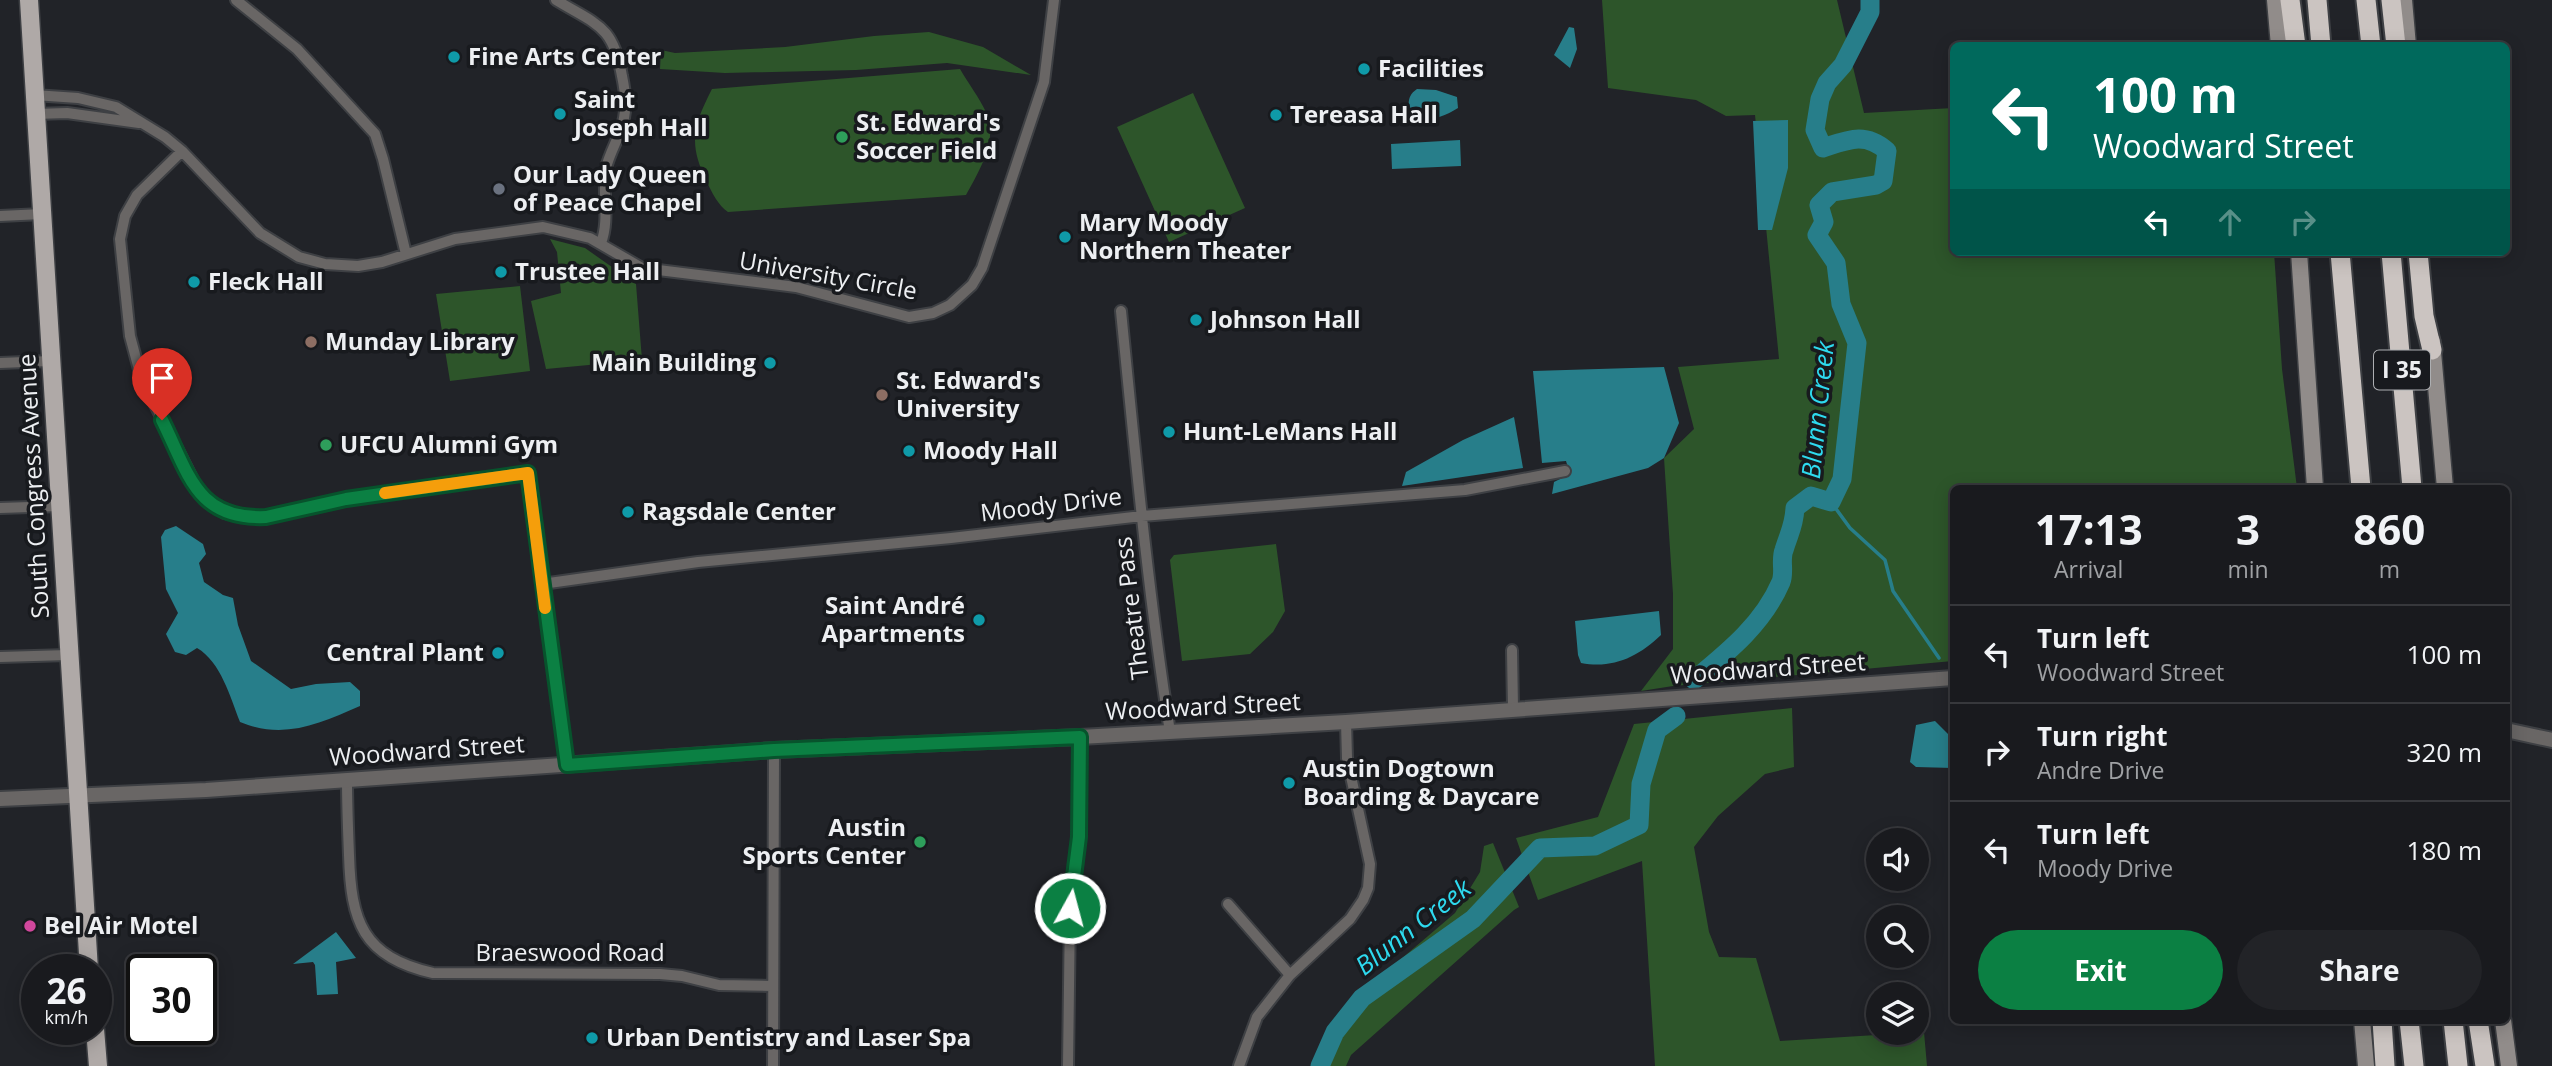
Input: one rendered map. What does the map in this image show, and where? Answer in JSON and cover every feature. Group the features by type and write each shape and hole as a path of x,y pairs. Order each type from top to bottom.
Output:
{"highway":[{"path":"2291,0 2296,42"},
{"path":"2317,0 2322,42"},
{"path":"2367,0 2371,42"},
{"path":"2396,4 2396,42"},
{"name":"I 35","path":"2339,256 2361,485"},
{"name":"I 35","path":"2391,256 2412,485"},
{"path":"2418,256 2424,316 2432,350"},
{"path":"2382,1024 2385,1066"},
{"path":"2409,1024 2414,1066"},
{"path":"2453,1024 2458,1066"},
{"path":"2479,1024 2484,1066"}],"main road":[{"name":"South Congress Avenue","path":"29,0 88,954"},
{"path":"2275,0 2278,42"},
{"path":"2396,4 2407,42"},
{"path":"2299,256 2315,485"},
{"path":"2427,256 2432,350 2445,485"},
{"path":"2362,1024 2366,1066"},
{"path":"2504,1024 2509,1066"},
{"path":"96,1045 98,1066"}],"street":[{"path":"236,0 297,49 375,134 406,254"},
{"path":"556,0 600,27 610,36 618,51 626,99 624,120 606,169 605,232 601,243"},
{"name":"University Circle","path":"34,95 116,107 181,151 260,233 299,257 325,264 358,266 382,262 455,239 543,227 570,232 601,243 623,259 642,268 796,287 909,317 933,313 950,305 972,285 982,268 1044,82 1054,0"},
{"name":"University Circle","path":"35,114 67,113 142,123"},
{"path":"181,151 136,195 125,216 120,239 130,336 141,377 195,484 209,503 226,513 248,518 266,517 346,499 528,473 567,765"},
{"path":"0,216 42,214"},
{"name":"Theatre Pass","path":"1121,311 1155,637 1170,732"},
{"path":"0,363 50,361"},
{"name":"Moody Drive","path":"542,584 698,562 951,538 1142,516 1465,490 1565,471"},
{"path":"0,508 60,506"},
{"path":"1512,650 1513,708"},
{"path":"0,657 68,655"},
{"name":"Woodward Street","path":"0,799 206,790 774,750 1346,722 1950,678"},
{"path":"1239,1066 1257,1017 1290,975 1350,919 1368,888 1370,864 1348,758 1346,722"},
{"path":"2510,731 2552,740"},
{"path":"1068,1066 1070,908 1079,837 1080,737"},
{"path":"773,1066 774,750"},
{"name":"Braeswood Road","path":"347,779 353,907 374,945 408,968 433,973 682,975 719,985 772,986"},
{"path":"1228,904 1290,975"}],"green space":[{"path":"1602,0 1837,0 1864,113 1950,108 1950,256 2274,256 2282,369 2297,485 1950,485 1950,661 1641,691 1673,649 1673,594 1664,458 1694,429 1678,367 1779,359 1755,115 1726,116 1696,100 1608,88"},
{"path":"929,32 983,47 1031,75 947,63 856,70 725,73 660,69 661,50 675,53 785,47"},
{"name":"St. Edward's Soccer Field","path":"960,69 986,112 990,133 986,155 966,195 728,212 721,206 701,169 695,135 712,89"},
{"path":"1193,93 1245,208 1169,242 1117,127"},
{"path":"550,239 585,248 636,284 642,360 546,369 531,301 561,293 557,252"},
{"path":"520,286 530,371 450,381 436,294"},
{"path":"1276,544 1285,611 1273,632 1250,654 1182,661 1170,560 1174,555"},
{"path":"1792,708 1794,767 1765,774 1718,816 1694,847 1709,932 1719,957 1756,958 1780,1041 1866,1036 1866,1045 1925,1045 1927,1066 1655,1066 1642,861 1538,900 1516,838 1598,817 1634,724"},
{"path":"1493,843 1519,907 1351,1055 1346,1066 1315,1066 1328,1038 1360,994 1455,913 1480,872 1484,846"}],"water":[{"path":"1569,27 1574,28 1577,49 1570,68 1554,55"},
{"path":"1417,89 1436,90 1457,97 1458,108 1435,118 1411,119 1409,99"},
{"path":"1788,120 1788,168 1772,230 1758,230 1753,121"},
{"path":"1460,140 1461,166 1392,169 1391,144"},
{"path":"1664,367 1679,423 1664,458 1648,468 1552,494 1554,482 1570,474 1566,461 1542,463 1533,371"},
{"path":"1514,417 1523,468 1402,486 1406,472 1463,440"},
{"path":"176,526 203,544 206,554 199,563 204,582 223,595 233,598 238,625 251,661 291,689 350,682 360,691 360,706 316,724 286,730 272,730 240,722 224,681 212,662 197,648 186,655 175,652 166,634 178,613 166,589 161,537 165,530"},
{"path":"1659,611 1661,635 1643,650 1614,663 1581,663 1575,621"},
{"path":"1935,721 1950,736 1950,768 1916,767 1910,762 1916,725"},
{"path":"336,932 356,958 336,962 338,994 317,995 313,962 293,964"}],"waterway":[{"name":"Blunn Creek","path":"1694,680 1744,636 1765,611 1781,582 1783,554 1795,508 1811,496 1831,502 1842,479 1857,343 1841,304 1836,263 1817,235 1824,222 1819,205 1832,192 1876,185 1883,181 1887,151 1863,139 1848,140 1823,148 1815,130 1820,99 1827,83 1843,65 1870,12 1870,0"},
{"path":"1831,502 1850,528 1885,560 1893,591 1939,658"},
{"name":"Blunn Creek","path":"1320,1066 1335,1032 1362,998 1473,919 1540,848 1595,846 1639,825 1641,784 1657,730 1676,716"}],"slow traffic":[{"path":"385,493 528,473 545,608"}],"place":[{"name":"Fine Arts Center","path":"454,57"},
{"name":"Facilities","path":"1364,69"},
{"name":"Saint Joseph Hall","path":"560,114"},
{"name":"Tereasa Hall","path":"1276,115"},
{"name":"St. Edward's Soccer Field","path":"842,137"},
{"name":"Our Lady Queen of Peace Chapel","path":"499,189"},
{"name":"Mary Moody Northern Theater","path":"1065,237"},
{"name":"Trustee Hall","path":"501,272"},
{"name":"Fleck Hall","path":"194,282"},
{"name":"Johnson Hall","path":"1196,320"},
{"name":"Munday Library","path":"311,342"},
{"name":"Main Building","path":"770,363"},
{"name":"St. Edward's University","path":"882,395"},
{"name":"Hunt-LeMans Hall","path":"1169,432"},
{"name":"UFCU Alumni Gym","path":"326,445"},
{"name":"Moody Hall","path":"909,451"},
{"name":"Ragsdale Center","path":"628,512"},
{"name":"Saint André Apartments","path":"979,620"},
{"name":"Central Plant","path":"498,653"},
{"name":"Austin Dogtown Boarding & Daycare","path":"1289,783"},
{"name":"Austin Sports Center","path":"920,842"},
{"name":"Bel Air Motel","path":"30,926"},
{"name":"Urban Dentistry and Laser Spa","path":"592,1038"}],"route":[{"path":"162,420 195,484 209,503 226,513 248,518 266,517 346,499 528,473 567,765 774,750 1080,737 1079,837 1070,908"}]}
